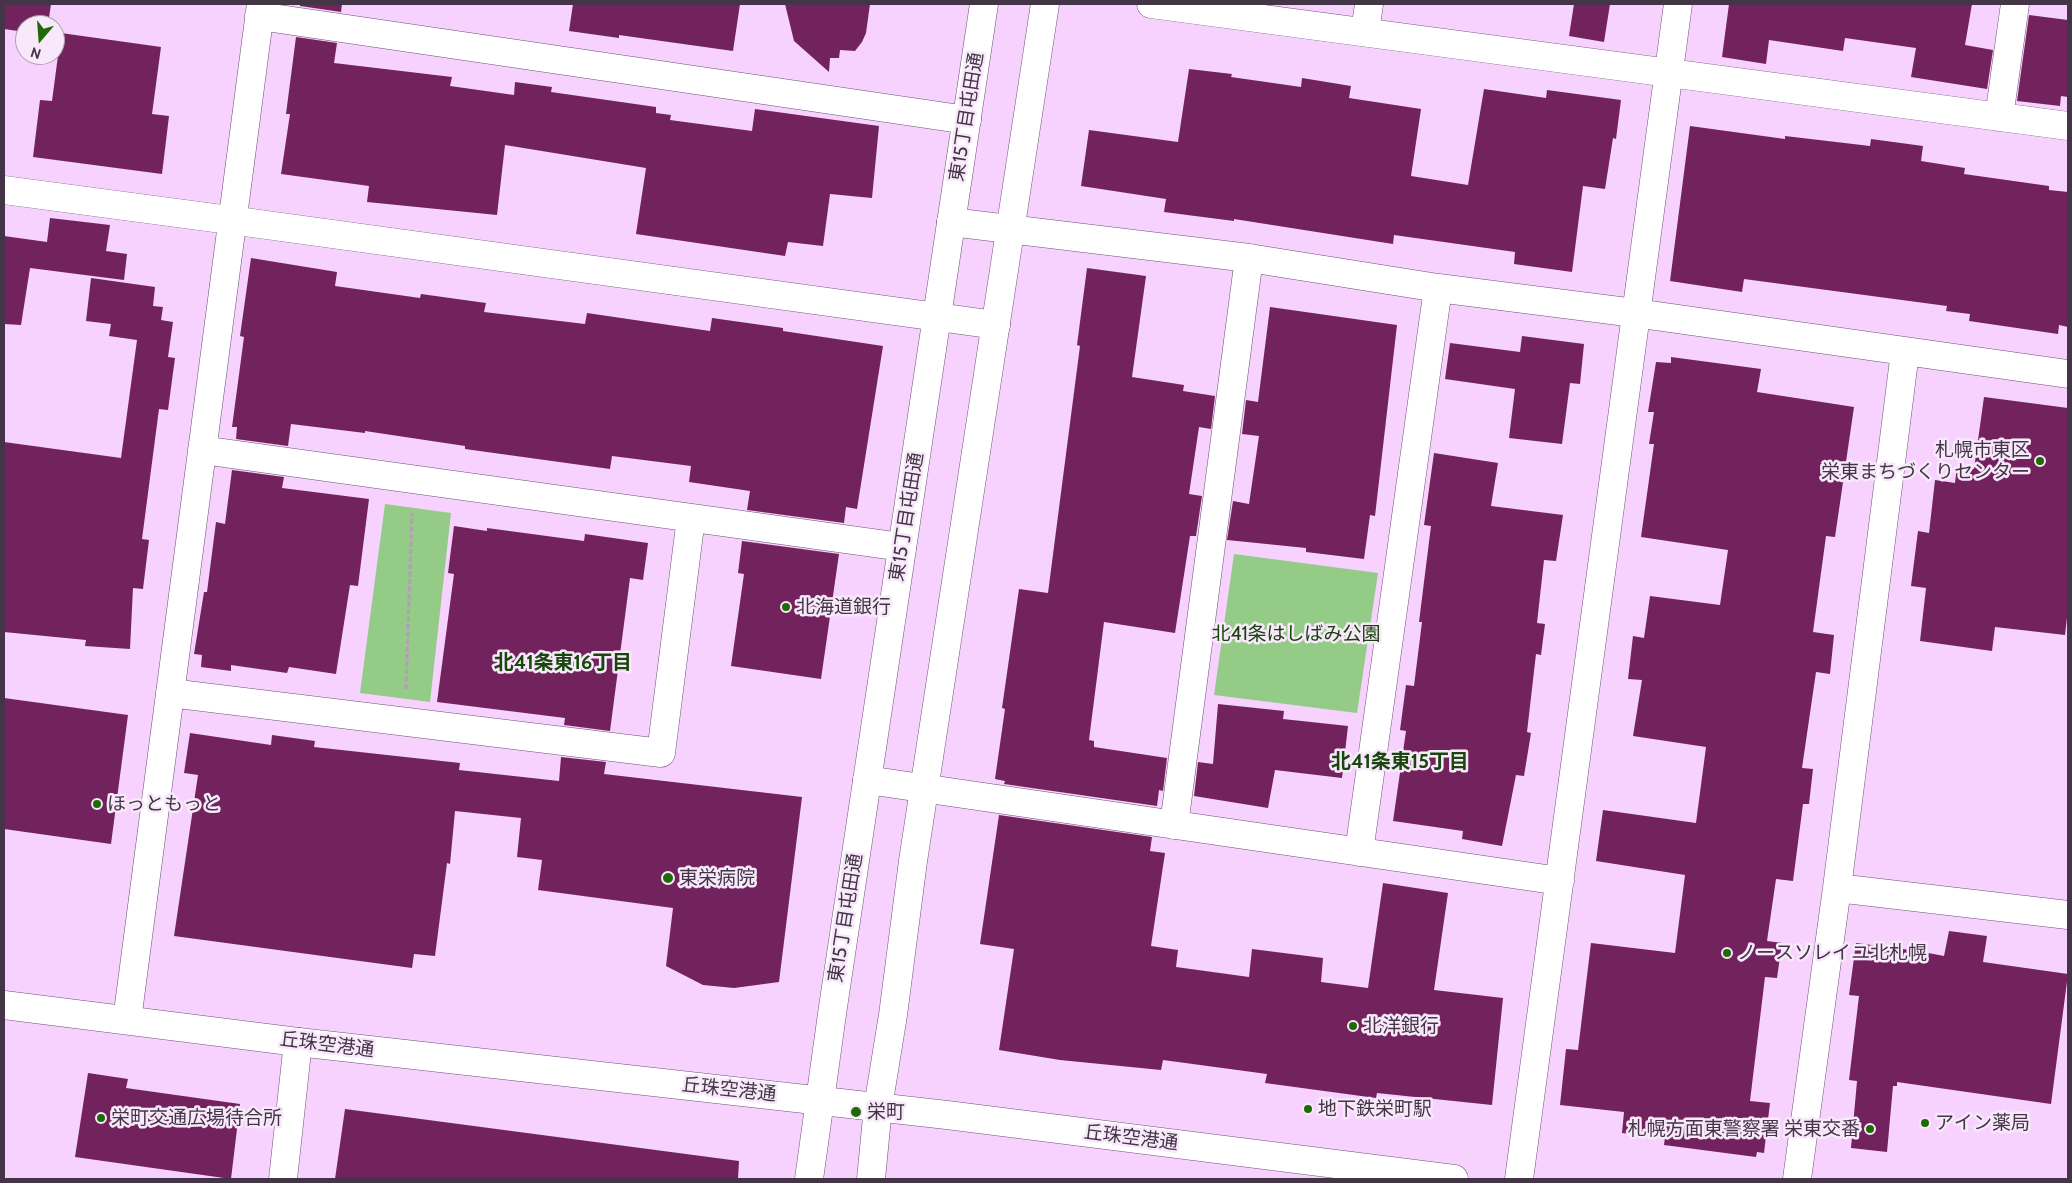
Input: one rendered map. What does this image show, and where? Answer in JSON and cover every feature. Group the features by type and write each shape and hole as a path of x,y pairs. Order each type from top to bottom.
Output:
{"street":[{"name":"東15丁目屯田通","path":"809,1179 832,1007 984,4"},
{"path":"872,1179 878,1107 893,1015 924,788 1045,4"},
{"path":"1151,4 2068,126"},
{"path":"1365,32 1369,4"},
{"path":"1519,1179 1678,4"},
{"path":"1999,117 2015,4"},
{"path":"127,1020 260,10 967,120"},
{"path":"4,190 996,325"},
{"path":"951,222 1248,258 1438,288 1635,313 2068,374"},
{"path":"1174,825 1248,258"},
{"path":"1359,852 1438,288"},
{"path":"1797,1179 1837,888 1905,352"},
{"path":"202,450 902,547"},
{"path":"170,693 661,753 691,518"},
{"path":"867,780 1560,881"},
{"path":"1837,888 2068,915"},
{"name":"丘珠空港通","path":"4,1006 298,1042 821,1100 1454,1179"},
{"path":"283,1179 298,1042"}],"path":[{"path":"406,690 412,511"}],"green space":[{"path":"385,504 451,513 430,702 360,693"},
{"name":"北41条はしばみ公園","path":"1234,554 1378,573 1357,713 1214,695"}],"building":[{"path":"4,4 51,4 49,15 15,15 15,31 4,29"},
{"path":"300,4 342,4 341,12 300,6"},
{"path":"573,4 740,4 733,51 619,35 619,38 569,31"},
{"path":"785,4 870,4 866,33 855,51 840,50 839,58 830,58 829,72 794,41"},
{"path":"1574,4 1610,4 1604,42 1569,36"},
{"path":"1729,4 1972,4 1965,45 1993,50 1987,89 1911,77 1916,48 1845,38 1843,51 1769,40 1766,64 1722,57"},
{"path":"2029,15 2068,20 2068,97 2061,96 2060,106 2017,101"},
{"path":"65,34 161,47 152,114 169,116 162,174 33,157 40,100 52,101 57,65 65,65"},
{"path":"296,37 337,43 334,63 452,77 450,86 514,95 515,82 552,87 551,92 656,107 656,113 671,115 670,120 752,131 755,109 879,126 872,198 830,194 823,246 788,242 785,256 636,234 646,168 505,145 497,215 367,202 369,186 281,174 290,114 286,114"},
{"path":"1189,69 1232,74 1231,77 1301,87 1302,78 1351,86 1349,98 1421,109 1411,176 1468,185 1484,89 1546,98 1547,90 1621,100 1616,139 1613,138 1605,189 1583,186 1572,272 1514,264 1515,252 1394,235 1393,244 1234,219 1234,221 1164,212 1166,199 1081,186 1089,130 1178,142"},
{"path":"1690,126 1785,139 1785,136 1870,146 1871,139 1923,146 1921,161 1965,168 1964,174 2049,186 2049,190 2068,192 2068,327 2059,325 2058,334 1969,321 1970,314 1946,311 1947,306 1744,279 1742,292 1670,281"},
{"path":"50,218 110,225 106,251 127,254 124,280 30,268 21,325 4,324 4,236 47,242"},
{"path":"251,258 337,272 335,286 420,298 421,294 486,303 484,312 585,324 587,313 710,331 712,318 783,328 783,331 883,346 857,509 846,507 844,523 747,510 750,491 689,482 691,466 612,456 610,469 465,449 465,446 365,431 365,433 291,424 288,446 236,439 237,427 232,427 244,337 240,336"},
{"path":"1087,268 1146,276 1132,377 1184,385 1183,391 1215,396 1211,429 1199,427 1189,494 1202,496 1196,536 1190,536 1175,633 1104,622 1089,740 1094,741 1094,747 1167,758 1163,791 1159,790 1157,806 1004,784 1005,781 995,779 1005,709 1002,708 1019,589 1048,593 1080,346 1077,345"},
{"path":"91,278 155,287 153,306 163,307 161,320 173,322 168,357 175,358 168,410 159,409 142,539 149,540 143,589 133,588 130,649 85,646 86,640 4,632 4,442 121,458 137,340 109,336 111,324 86,321"},
{"path":"1270,307 1397,325 1375,516 1370,515 1364,559 1306,552 1306,548 1227,540 1233,501 1249,504 1259,436 1242,434 1246,400 1258,402"},
{"path":"1522,336 1584,344 1580,384 1570,383 1562,444 1509,438 1515,389 1445,379 1450,343 1520,352"},
{"path":"1671,357 1761,369 1757,392 1854,407 1835,537 1826,536 1813,632 1834,635 1830,674 1816,672 1802,768 1813,769 1809,804 1803,804 1793,881 1776,879 1767,941 1782,943 1777,978 1765,977 1750,1101 1770,1103 1764,1153 1757,1152 1756,1157 1664,1145 1665,1137 1622,1133 1624,1112 1560,1105 1566,1049 1578,1050 1591,943 1675,953 1685,875 1596,861 1603,810 1696,823 1706,747 1633,736 1642,680 1628,679 1633,636 1644,638 1650,596 1720,605 1728,550 1641,537 1654,444 1649,444 1654,412 1648,412 1656,362 1671,363"},
{"path":"1984,397 2068,408 2068,609 2065,635 1995,627 1992,651 1920,641 1926,588 1911,586 1918,531 1929,533 1935,480 1955,483 1957,467 1974,469"},
{"path":"1434,453 1498,463 1491,506 1563,515 1556,561 1544,560 1537,623 1545,624 1541,655 1536,654 1527,732 1531,733 1524,776 1516,775 1502,846 1462,839 1463,831 1393,821 1406,731 1400,730 1406,685 1414,686 1422,622 1419,622 1431,526 1424,525"},
{"path":"232,470 284,477 282,488 369,499 358,586 350,585 336,674 289,667 287,673 231,665 231,671 201,667 202,655 194,654 204,592 207,592 216,522 225,524"},
{"path":"454,526 487,531 487,528 584,541 585,534 648,543 643,580 630,578 610,731 564,725 565,718 437,702 454,574 448,573"},
{"path":"742,541 839,554 821,679 731,666 744,574 738,573"},
{"path":"4,698 128,715 111,844 4,829"},
{"path":"1218,704 1284,711 1283,719 1348,726 1342,778 1275,770 1268,808 1194,796 1198,762 1213,764"},
{"path":"190,733 271,745 272,735 315,741 314,747 460,763 459,770 559,781 561,757 606,762 604,774 802,797 779,982 734,988 703,985 666,966 673,908 538,890 542,860 517,857 521,818 455,811 450,864 447,863 435,956 414,954 412,968 174,936 198,775 184,773"},
{"path":"999,815 1152,837 1150,851 1165,853 1151,946 1178,950 1176,967 1249,977 1252,949 1323,958 1321,982 1368,988 1383,883 1448,893 1434,990 1503,998 1492,1105 1377,1093 1376,1098 1265,1083 1267,1074 1163,1060 1161,1070 1060,1060 999,1050 1014,949 980,944"},
{"path":"1949,931 1987,936 1983,962 2068,974 2051,1104 1897,1082 1897,1086 1893,1086 1887,1152 1851,1148 1857,1081 1849,1080 1859,996 1849,995 1856,943 1944,956"},
{"path":"88,1073 128,1079 126,1088 240,1104 231,1179 75,1157"},
{"path":"345,1109 739,1161 738,1179 335,1179"}],"place":[{"name":"札幌市東区 栄東まちづくりセンター","path":"2040,461"},
{"name":"北海道銀行","path":"786,607"},
{"name":"ほっともっと","path":"97,804"},
{"name":"東栄病院","path":"668,878"},
{"name":"ノースソレイユ北札幌","path":"1727,953"},
{"name":"北洋銀行","path":"1353,1026"},
{"name":"地下鉄栄町駅","path":"1308,1109"},
{"name":"栄町","path":"856,1112"},
{"name":"栄町交通広場待合所","path":"101,1118"},
{"name":"アイン薬局","path":"1925,1123"},
{"name":"札幌方面東警察署 栄東交番","path":"1870,1129"}],"district":[{"name":"北41条東16丁目","path":"563,663"},
{"name":"北41条東15丁目","path":"1400,762"}]}
